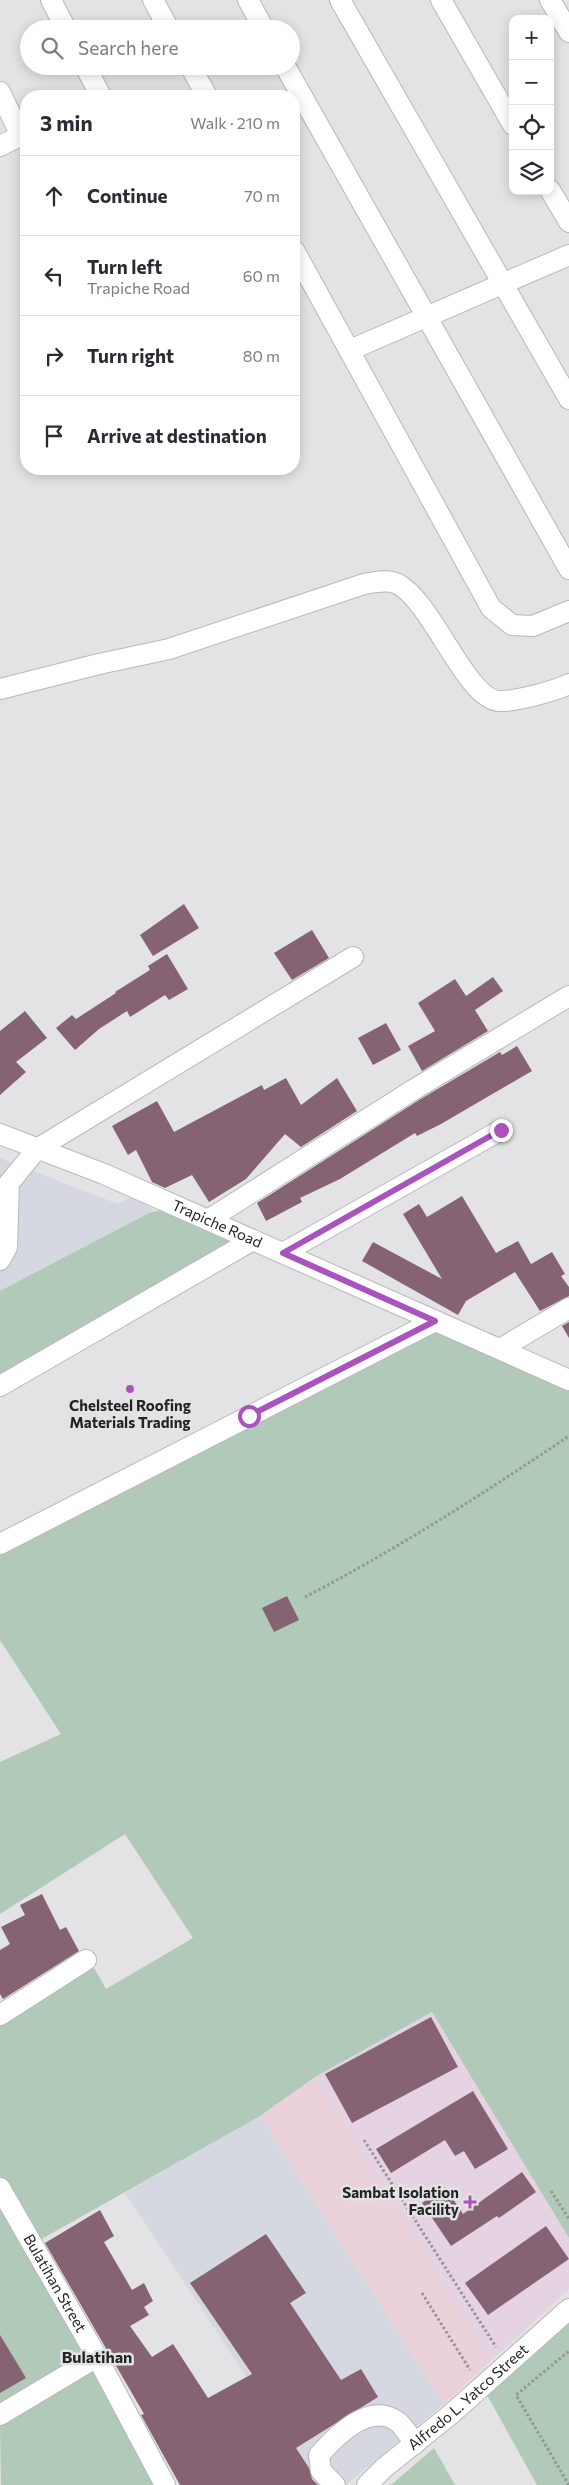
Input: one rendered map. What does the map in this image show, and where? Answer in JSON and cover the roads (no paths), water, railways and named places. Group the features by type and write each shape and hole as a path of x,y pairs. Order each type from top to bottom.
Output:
{"street":[{"path":"51,0 61,20"},
{"path":"153,0 164,20"},
{"path":"248,0 259,20"},
{"path":"340,0 569,398"},
{"path":"441,0 509,118"},
{"path":"550,0 569,32"},
{"path":"90,75 98,90"},
{"path":"195,75 204,90"},
{"path":"290,75 298,90"},
{"path":"0,92 20,127"},
{"path":"300,93 569,570"},
{"path":"0,146 20,136"},
{"path":"553,195 569,222"},
{"path":"350,350 569,255"},
{"path":"300,261 491,608 512,625 526,626 534,626 569,610"},
{"path":"0,689 99,664 169,649 364,584 385,581 398,584 416,598 479,691 498,701 556,691 569,684"},
{"path":"0,1260 7,1247 9,1183 37,1149 353,957"},
{"path":"208,1220 413,1090 569,996"},
{"path":"283,1253 501,1130"},
{"name":"Trapiche Road","path":"0,1134 104,1174 569,1380"},
{"path":"0,1386 253,1240"},
{"path":"500,1349 569,1308"},
{"path":"0,1544 435,1321"},
{"path":"0,2015 86,1960"},
{"name":"Bulatihan Street","path":"0,2188 97,2357 153,2465 166,2485"},
{"name":"Alfredo L. Yatco Street","path":"367,2485 384,2468 481,2388 569,2309"},
{"path":"0,2415 97,2357"},
{"path":"335,2485 321,2471 319,2455 350,2426 370,2415 385,2416 398,2422 415,2444"}],"place":[{"name":"Chelsteel Roofing Materials Trading","path":"130,1389"},
{"name":"Sambat Isolation Facility","path":"470,2202"}],"district":[{"name":"Bulatihan","path":"97,2357"}]}
